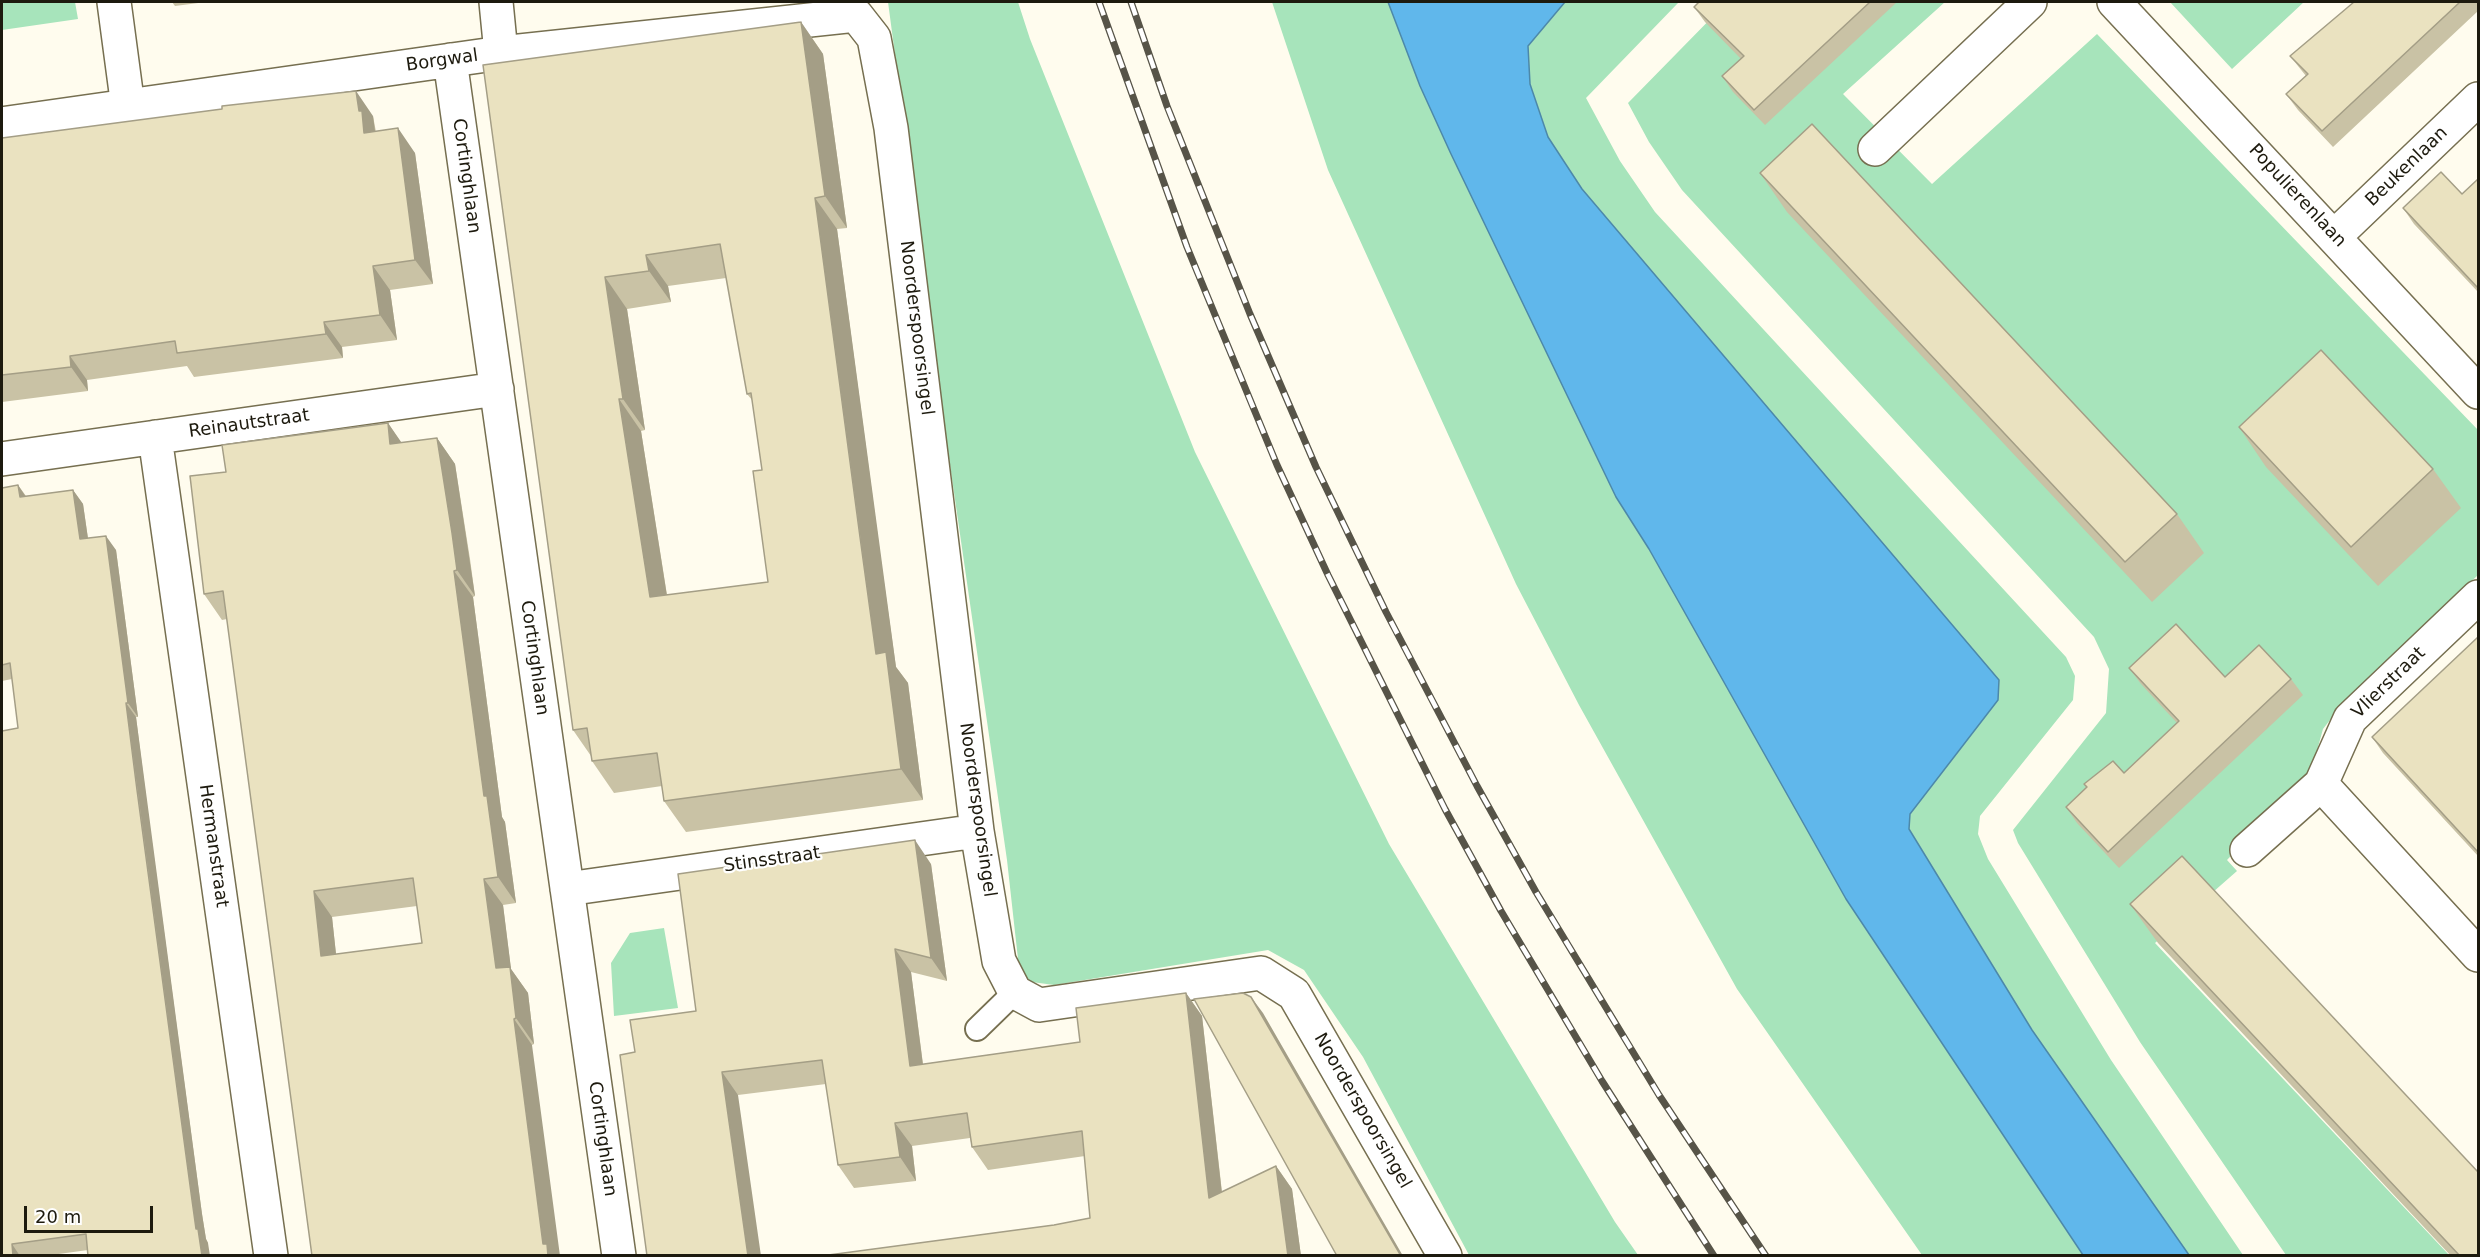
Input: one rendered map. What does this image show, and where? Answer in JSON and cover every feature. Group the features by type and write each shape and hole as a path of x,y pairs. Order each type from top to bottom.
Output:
{"street":[{"path":"114,2 128,107"},
{"path":"496,2 501,53"},
{"path":"1875,149 2030,2"},
{"name":"Populierenlaan","path":"2114,2 2335,236 2478,392"},
{"name":"Borgwal","path":"2,124 501,53 856,15 874,38"},
{"name":"Noorderspoorsingel","path":"874,38 891,128 977,831 999,960 1015,992 1039,1005 1261,974 1294,994 1445,1256"},
{"name":"Cortinghlaan","path":"450,60 618,1256"},
{"name":"Beukenlaan","path":"2335,236 2478,99"},
{"name":"Reinautstraat","path":"2,459 496,389"},
{"name":"Hermanstraat","path":"155,437 271,1256"},
{"name":"Vlierstraat","path":"2247,850 2321,784 2350,719 2478,597"},
{"path":"2321,784 2478,955"},
{"name":"Stinsstraat","path":"567,889 977,831"}],"lane":[{"path":"977,1029 1015,992"}],"green space":[{"path":"2,2 75,2 78,19 2,30"},
{"path":"888,2 1018,2 1030,39 1195,452 1389,844 1615,1222 1638,1255 1469,1255 1363,1057 1304,970 1268,950 1054,985 1032,982 1022,976 1019,968 1007,860 946,437"},
{"path":"1272,2 1388,2 1420,86 1616,497 1649,549 1846,899 2083,1255 1922,1255 1737,989 1579,705 1516,584 1328,170"},
{"path":"1565,2 1679,2 1586,98 1620,161 1655,212 2066,657 2075,676 2073,700 1980,816 1978,834 1988,859 2111,1060 2243,1255 2189,1255 2032,1030 1909,829 1910,814 1998,700 1998,680 1582,189 1548,137 1530,84 1528,46"},
{"path":"1727,2 1945,2 1843,94 1932,184 2097,34 2478,430 2478,575 2340,707 2323,729 2311,772 2227,860 2237,871 2155,943 2449,1255 2286,1255 2140,1042 2018,843 2013,830 2106,713 2109,669 2094,637 1682,190 1649,142 1628,103"},
{"path":"2170,2 2304,2 2232,69"},
{"path":"664,928 678,1008 614,1016 611,963 630,933"}],"water":[{"path":"1388,2 1565,2 1528,46 1530,84 1548,137 1582,189 1999,680 1998,700 1910,814 1909,829 2032,1030 2189,1255 2083,1255 1846,899 1649,549 1616,497 1451,154 1420,86"}],"building":[{"path":"1699,2 1870,2 1754,110 1722,76 1744,56 1694,7"},
{"path":"2354,2 2460,2 2322,131 2286,94 2308,74 2290,56"},
{"path":"801,22 825,196 815,198 860,537 876,654 886,652 901,769 664,801 657,753 592,761 587,728 573,730 483,65","holes":["720,244 747,394 751,393 762,470 753,471 768,582 650,597 619,399 623,399 605,277 649,271 646,255"]},
{"path":"356,91 359,111 362,111 364,133 398,128 415,260 373,266 380,315 324,322 326,334 177,353 175,341 70,356 71,367 2,375 2,138 222,109 222,106"},
{"path":"1812,124 2177,514 2125,562 1760,173"},
{"path":"2441,172 2462,194 2478,179 2478,288 2403,208"},
{"path":"2321,350 2433,469 2351,547 2239,427"},
{"path":"388,423 390,444 437,438 457,570 454,571 484,796 487,796 498,877 484,879 496,968 510,967 516,1018 514,1019 543,1244 547,1244 548,1256 312,1256 223,591 204,594 190,476 226,472 222,445","holes":["413,878 422,943 321,956 314,891"]},
{"path":"18,485 20,497 73,490 80,539 106,536 137,790 196,1229 198,1229 202,1256 88,1256 86,1234 12,1244 13,1256 2,1256 2,731 18,728 10,663 2,665 2,488"},
{"path":"2176,624 2225,677 2259,645 2291,679 2108,852 2066,807 2087,787 2084,784 2113,761 2124,773 2179,721 2129,668"},
{"path":"2478,637 2478,852 2372,737"},
{"path":"915,840 931,958 895,949 910,1066 1080,1042 1076,1008 1186,993 1209,1198 1276,1166 1288,1256 821,1256 1054,1225 1090,1218 1082,1131 972,1147 967,1113 895,1123 900,1157 838,1165 822,1060 722,1072 748,1256 647,1256 620,1055 635,1052 630,1020 696,1011 678,874"},
{"path":"2182,856 2478,1172 2478,1256 2460,1256 2130,904"},
{"path":"1243,993 1251,997 1401,1256 1337,1256 1194,999"}],"railway":[{"path":"1099,2 1187,247 1277,465 1328,575 1445,809 1501,911 1602,1081 1714,1256"},
{"path":"1131,2 1167,106 1250,314 1316,467 1386,612 1477,786 1536,892 1659,1095 1766,1256"}]}
